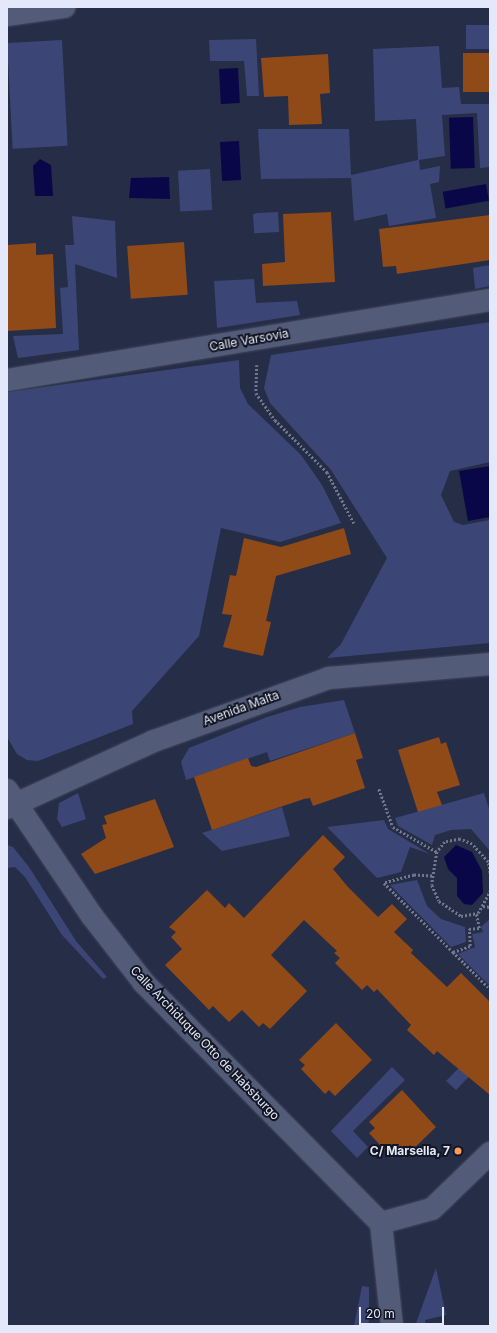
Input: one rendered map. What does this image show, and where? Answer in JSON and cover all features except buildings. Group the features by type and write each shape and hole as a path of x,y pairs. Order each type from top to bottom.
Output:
{"street":[{"path":"7,15 64,7"},
{"name":"Calle Varsovia","path":"7,380 490,300"},
{"name":"Avenida Malta","path":"9,800 154,740 329,678 490,664"},
{"name":"Calle Archiduque Otto de Habsburgo","path":"9,800 92,916 144,982 381,1223"},
{"path":"392,1326 381,1223 432,1209 490,1153"}],"path":[{"path":"261,338 256,393 275,420 327,472 354,523"},
{"path":"379,789 393,827 437,852"},
{"path":"490,874 488,862 472,844 460,839 445,842 437,852 432,876 432,885 439,901 461,916 476,914 484,906 490,891"},
{"path":"432,876 414,875 384,883 490,989"},
{"path":"484,906 490,907"},
{"path":"453,952 470,946 469,929 479,928 476,914"}],"shaded area":[{"path":"466,25 490,25 490,49 466,49"},
{"path":"256,39 259,96 247,96 244,61 210,61 209,40"},
{"path":"62,40 68,146 13,149 7,43"},
{"path":"439,46 442,88 459,87 461,104 490,104 490,167 480,168 477,113 442,115 445,156 419,160 420,170 440,166 439,182 430,184 436,218 389,226 387,214 354,221 351,178 261,179 258,129 349,129 351,175 418,160 416,119 375,121 373,49"},
{"path":"238,68 240,103 221,104 219,69"},
{"path":"473,117 475,168 451,169 449,118"},
{"path":"239,141 241,180 222,181 220,142"},
{"path":"40,159 51,165 53,196 35,196 33,166"},
{"path":"210,169 212,210 180,212 178,171"},
{"path":"169,177 170,199 129,198 131,178"},
{"path":"486,184 489,201 446,208 443,192"},
{"path":"278,212 279,232 254,233 253,213"},
{"path":"72,216 115,221 117,278 75,264 79,350 18,358 13,336 63,334 60,288 68,287 65,245 74,245"},
{"path":"490,265 490,286 475,289 473,268"},
{"path":"254,279 256,303 297,301 300,315 217,328 214,281"},
{"path":"490,322 490,462 450,471 441,495 454,522 463,525 490,520 490,643 327,658 341,644 387,558 331,470 270,403 264,388 271,355"},
{"path":"239,360 240,388 248,404 301,455 322,485 341,523 280,542 221,528 199,636 132,711 133,724 38,761 27,760 17,754 7,737 7,392"},
{"path":"490,466 490,517 468,521 459,471"},
{"path":"344,700 355,733 270,761 267,752 186,780 181,762 189,748 267,717 300,707"},
{"path":"78,793 86,819 62,827 57,819 59,803"},
{"path":"484,793 490,812 490,851 471,829 451,830 435,835 432,845 398,826 395,818"},
{"path":"282,807 290,836 222,851 202,833"},
{"path":"384,820 388,829 430,854 410,847 401,872 377,878 327,827"},
{"path":"7,845 13,847 29,867 76,941 107,977 103,979 62,935 25,877 15,867 7,868"},
{"path":"456,845 472,852 482,871 483,893 472,905 464,904 457,896 457,878 448,869 444,857"},
{"path":"417,880 427,906 441,919 465,927 466,942 451,947 390,885"},
{"path":"490,919 490,986 458,954 475,947 472,934 483,932 481,927"},
{"path":"490,1036 490,1055 456,1090 446,1081"},
{"path":"392,1067 405,1080 353,1131 368,1147 357,1158 331,1131"},
{"path":"436,1268 446,1315 425,1320 426,1326 415,1326"},
{"path":"362,1286 369,1287 368,1326 354,1326"}],"place":[{"name":"C/ Marsella, 7","path":"458,1151"}]}
